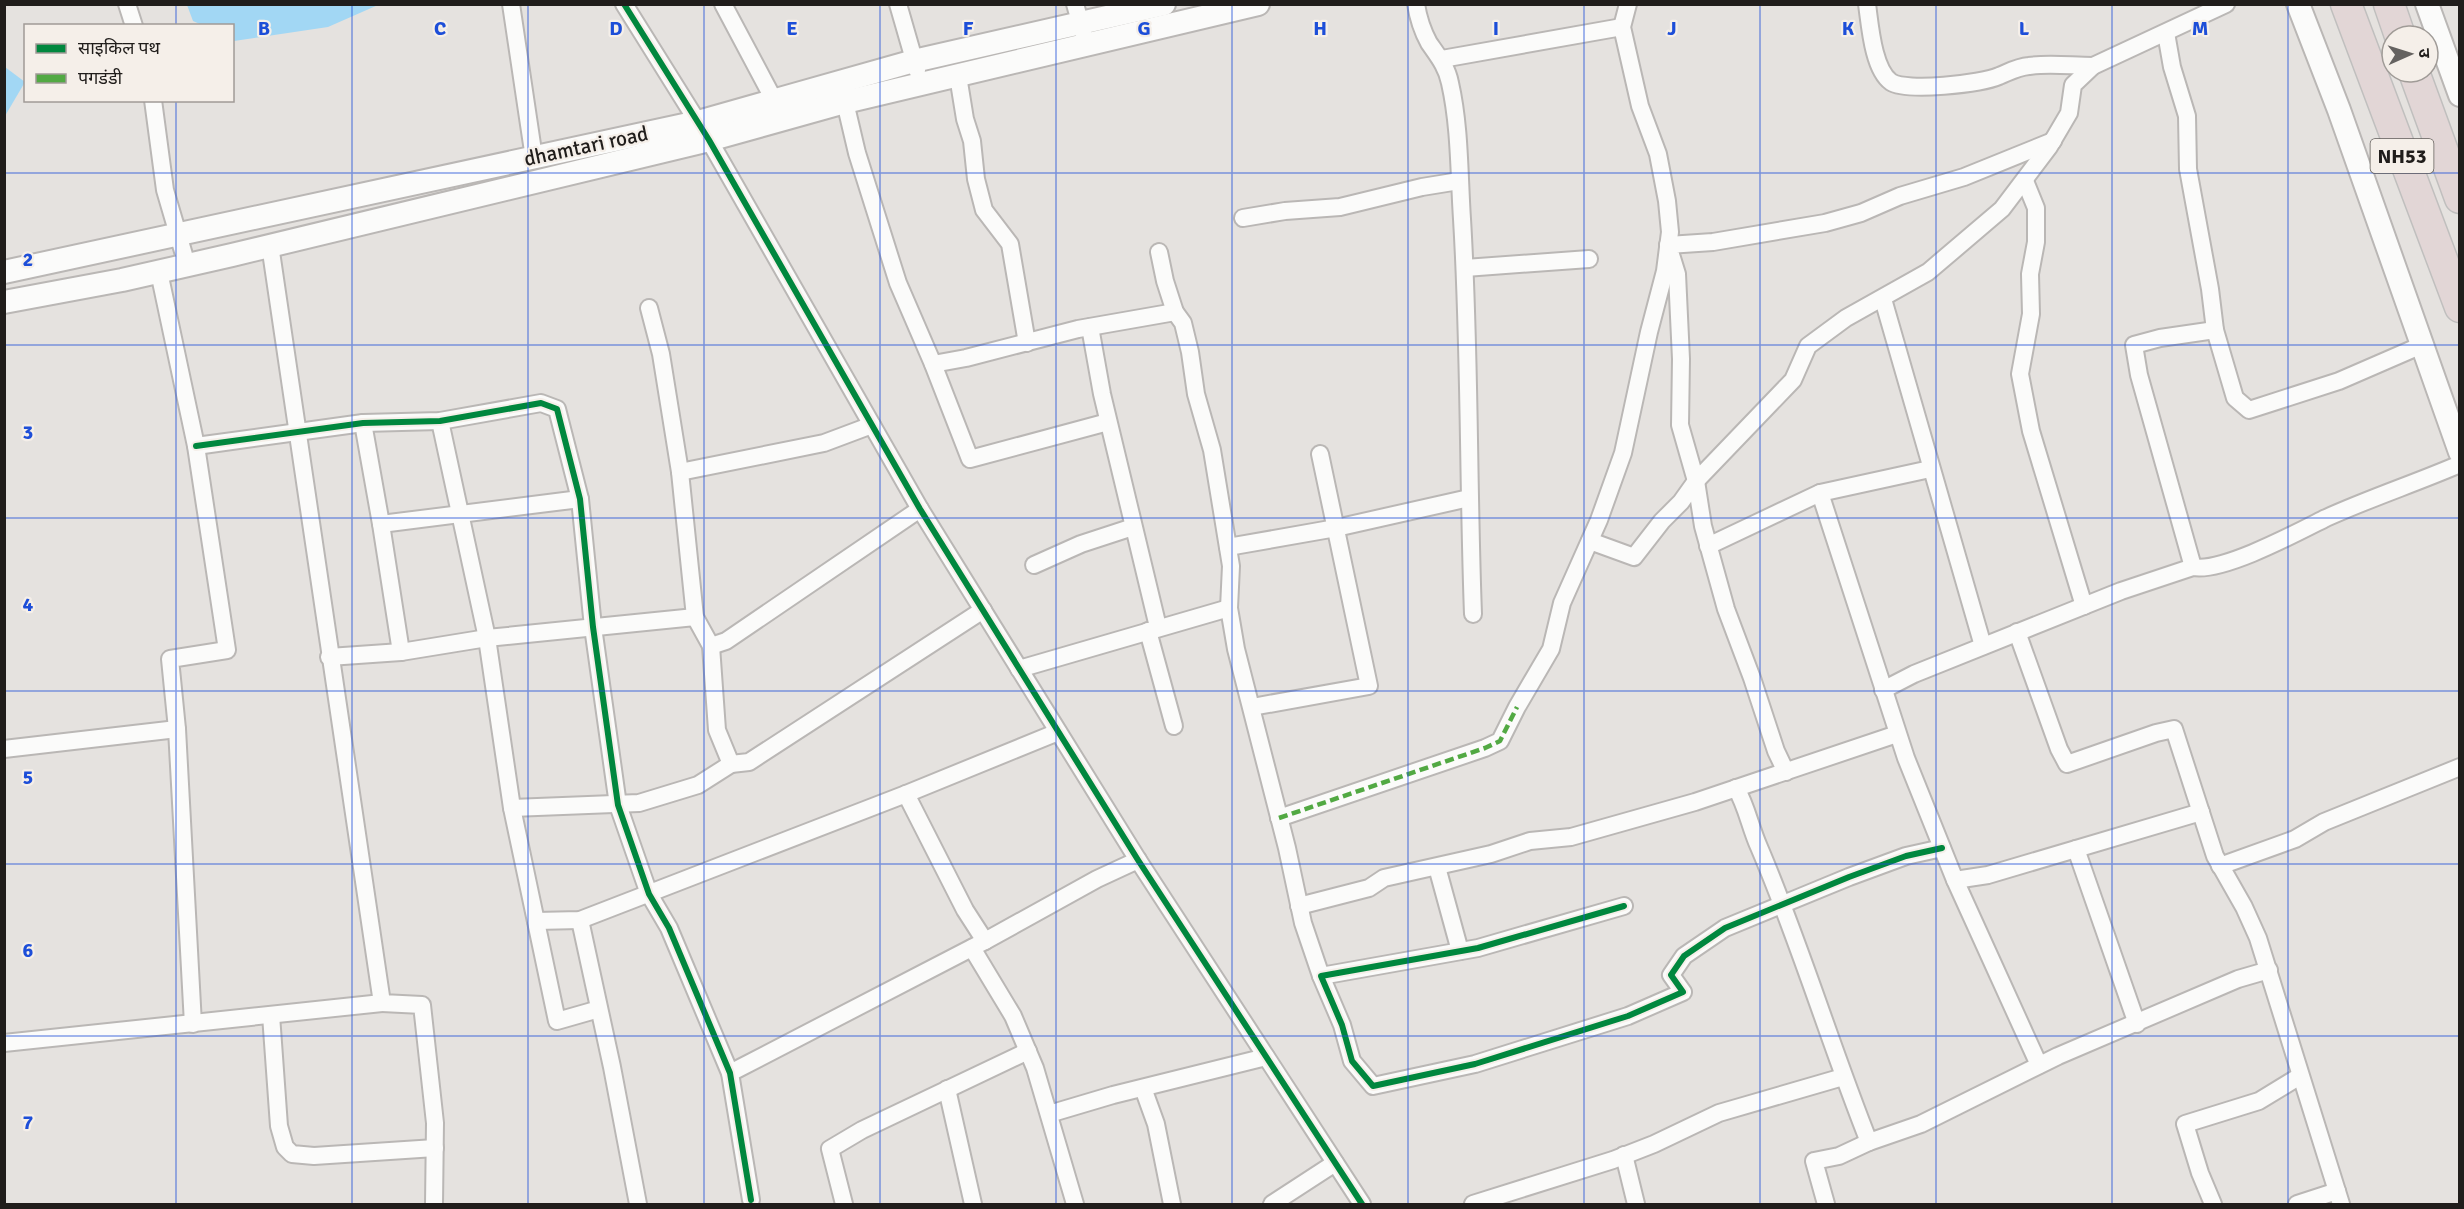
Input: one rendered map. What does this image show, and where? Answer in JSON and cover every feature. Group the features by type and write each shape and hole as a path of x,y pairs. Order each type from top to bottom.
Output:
{"highway":[{"name":"NH53","path":"2346,4 2460,308"},
{"path":"2389,4 2396,24"},
{"name":"NH53","path":"2418,84 2460,198"}],"main road":[{"name":"dhamtari road","path":"4,272 534,158 703,131 774,100 1078,13 1164,4"},
{"path":"4,302 159,272 270,245 703,131 845,102 1087,45 1193,12 1258,4"},
{"path":"2298,4 2343,121 2460,452"},
{"path":"2427,4 2460,95"}],"street":[{"path":"127,4 133,24"},
{"path":"511,4 534,158"},
{"path":"624,4 703,131 920,509 1138,860 1362,1204"},
{"path":"723,4 774,100"},
{"path":"898,4 923,84"},
{"path":"1416,4 1418,16 1429,42 1442,59 1450,82 1465,268 1473,614"},
{"path":"1280,818 1500,741 1551,648 1562,603 1590,541 1623,453 1649,332 1665,271 1670,232 1658,154 1641,106 1622,27 1628,4"},
{"path":"1866,4 1879,69 1891,82 1913,88 1944,87 1998,76 2006,71 2029,66 2093,66"},
{"path":"1590,541 1634,557 1696,481 1793,380 1808,346 1846,318 1928,272 2002,209 2053,141 2069,113 2073,84 2093,66 2226,4"},
{"path":"1078,13 1087,45"},
{"path":"1442,59 1622,27"},
{"path":"2166,33 2172,66 2187,116 2188,169 2210,289 2215,330 2235,398 2249,410 2339,381 2422,345"},
{"path":"958,76 965,119 972,141 976,179 984,210 1010,244 1027,343"},
{"path":"153,102 165,190 187,265"},
{"path":"845,102 857,153 898,283 933,364 969,459 1108,422"},
{"path":"1668,244 1713,242 1861,213 1900,196 1964,177 2053,141"},
{"path":"1243,218 1285,211 1340,207 1422,187 1459,181"},
{"path":"2025,181 2036,208 2036,242 2030,274 2031,314 2020,374 2031,431 2084,606"},
{"path":"1668,244 1677,274 1681,359 1680,425 1696,481 1703,526 1726,609 1786,772"},
{"path":"270,245 329,657 382,1003"},
{"path":"1159,252 1175,312 1183,323 1196,394 1212,450 1231,566 1229,608 1236,650 1280,818 1299,906 1321,976 1342,1025 1352,1061 1373,1086 1475,1064 1628,1016 1683,992 1671,975 1684,956 1725,928 1783,903 1897,860 1942,848"},
{"path":"1465,268 1589,259"},
{"path":"159,272 196,446 227,650 170,659 177,729 193,1024"},
{"path":"1882,299 1983,646"},
{"path":"648,308 661,354 680,472 695,617 711,646 717,730 731,764"},
{"path":"933,364 1090,327 1175,312"},
{"path":"1090,327 1108,422 1134,527 1174,726"},
{"path":"2193,567 2139,375 2134,345 2160,338 2215,330"},
{"path":"196,446 363,423 440,421 541,403 557,409 580,499 593,627 618,805 649,894 669,928 729,1073 752,1200"},
{"path":"440,421 487,638 512,808 557,1021 599,1010"},
{"path":"363,423 401,652"},
{"path":"680,472 824,443 872,425"},
{"path":"1252,707 1369,686 1320,454"},
{"path":"1883,690 1914,674 2084,606 2193,567 2200,568 2223,562 2277,543 2328,518 2460,464"},
{"path":"1708,546 1820,493 1930,469"},
{"path":"1820,493 1897,734 1954,880 2039,1065"},
{"path":"1228,547 1336,528 1469,498"},
{"path":"381,525 580,499"},
{"path":"711,646 726,641 920,509"},
{"path":"1034,565 1081,544 1134,527"},
{"path":"1019,669 1229,608"},
{"path":"512,808 639,803 698,785 731,764 749,762 983,610"},
{"path":"329,657 401,652 487,638 695,617"},
{"path":"2017,632 2059,749 2067,764 2174,729 2215,856 2244,907 2269,970 2339,1198 2297,1204"},
{"path":"4,749 177,729"},
{"path":"536,921 580,920 906,794 1058,732"},
{"path":"1299,906 1369,888 1384,878 1491,854 1530,841 1571,837 1695,802 1897,734"},
{"path":"2220,866 2295,839 2324,822 2460,767"},
{"path":"1736,788 1744,802 1755,838 1783,903 1869,1142"},
{"path":"906,794 965,910 1028,1051 1075,1204"},
{"path":"1954,880 1988,875 2201,812"},
{"path":"2076,849 2137,1024"},
{"path":"729,1073 979,945 1041,908 1138,860"},
{"path":"1437,867 1460,951"},
{"path":"1321,976 1478,948 1624,906"},
{"path":"580,920 638,1204"},
{"path":"1826,1204 1814,1161 1839,1156 1869,1142 1921,1124 2039,1065 2238,979 2269,970"},
{"path":"4,1043 382,1003 422,1005 435,1123 434,1204"},
{"path":"271,1016 279,1126 285,1147 292,1154 314,1156 435,1148"},
{"path":"844,1204 830,1149 862,1130 1028,1051"},
{"path":"1049,1114 1266,1057"},
{"path":"2213,1204 2200,1173 2185,1124 2259,1101 2300,1076"},
{"path":"1473,1204 1654,1144 1719,1113 1844,1077"},
{"path":"1143,1088 1156,1124 1172,1204"},
{"path":"947,1089 973,1204"},
{"path":"1624,1155 1636,1204"},
{"path":"1272,1204 1335,1163"}],"water":[{"path":"187,5 378,5 328,27 234,41 234,24 200,24 193,21"},
{"path":"5,67 24,81 24,84 5,116"}],"marked path":[{"path":"1279,818 1485,748 1500,741 1517,707"}],"cycle path":[{"path":"624,4 709,140 920,509 1138,860 1362,1204"},
{"path":"196,446 363,423 440,421 541,403 557,409 580,499 593,627 618,805 649,894 669,928 730,1073 751,1200"},
{"path":"1624,906 1478,948 1321,976 1342,1025 1352,1061 1373,1086 1475,1064 1628,1016 1683,992 1671,975 1684,956 1725,928 1849,877 1906,856 1942,848"}]}
